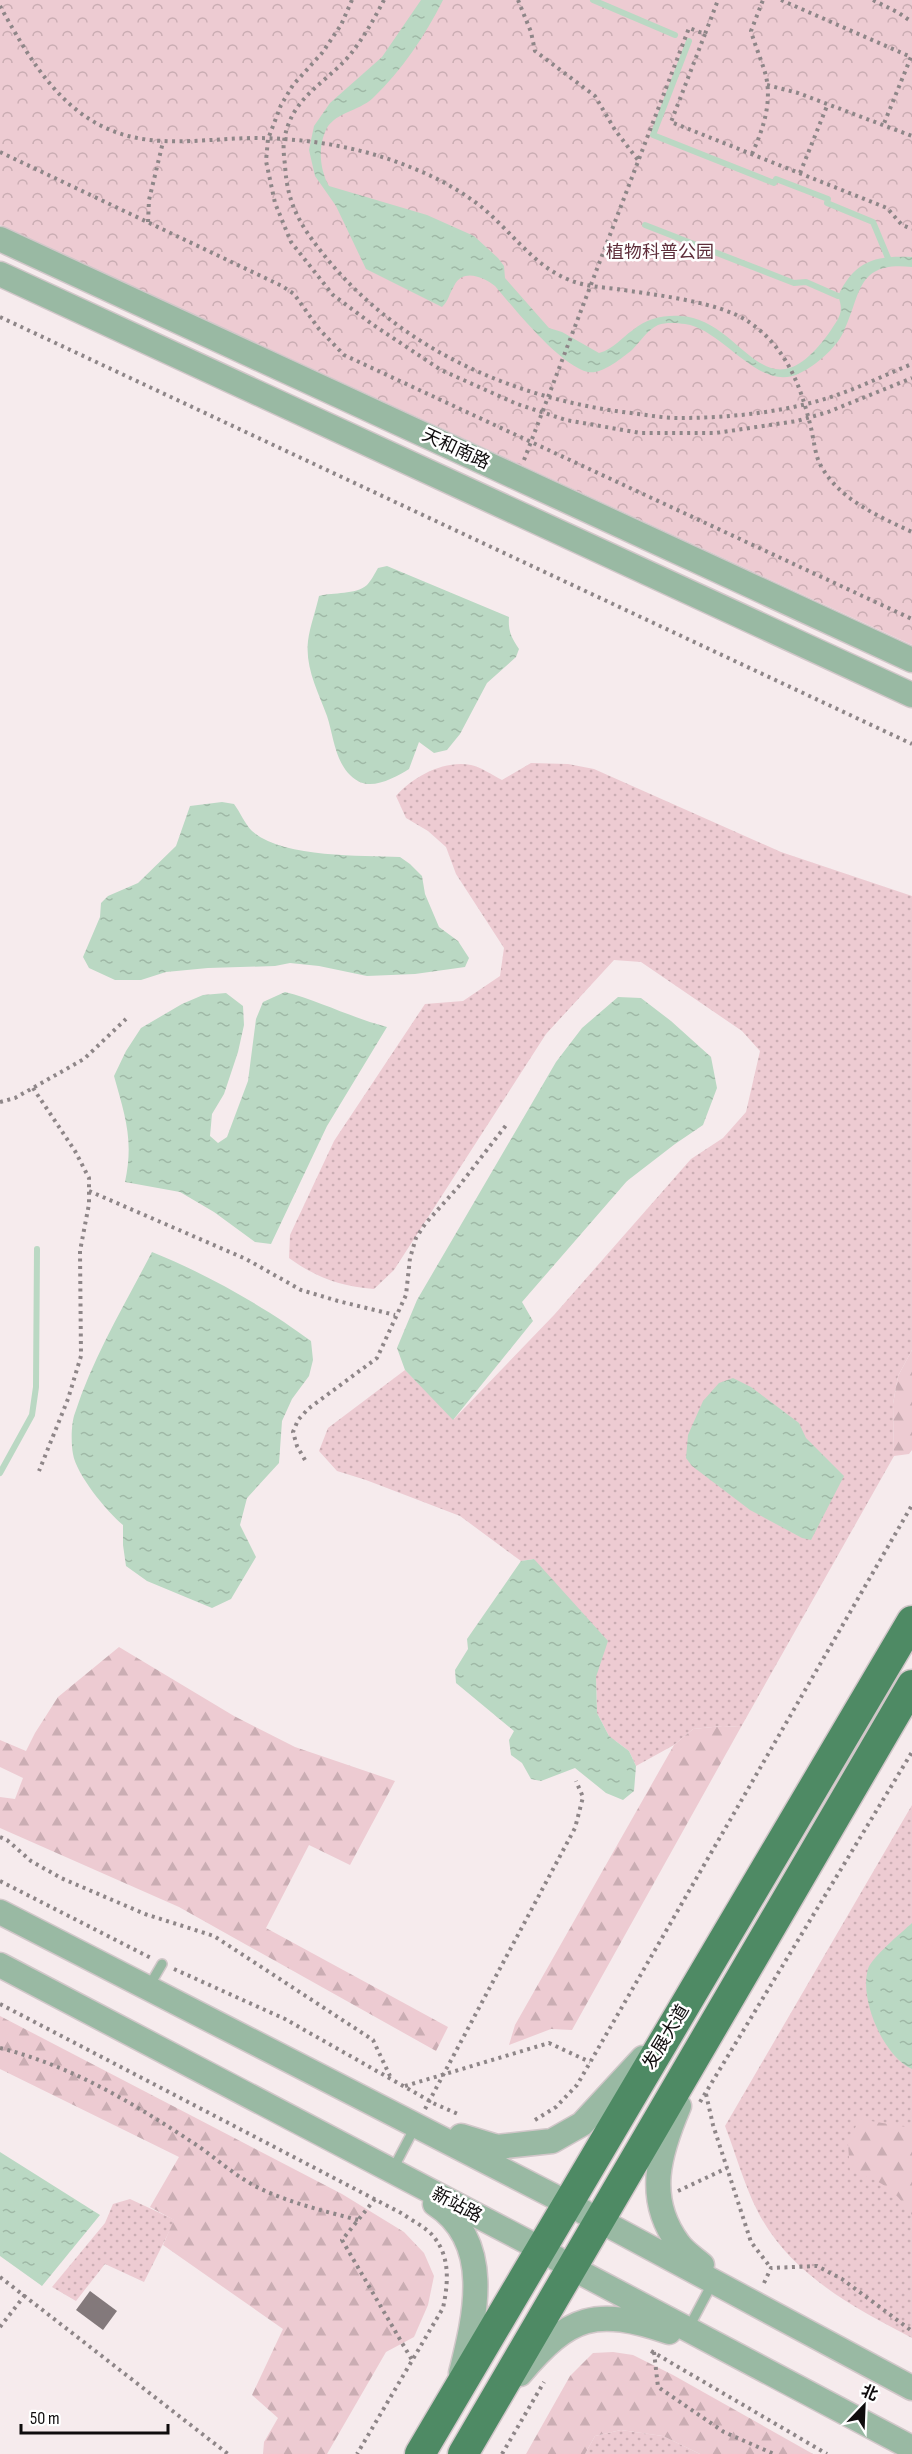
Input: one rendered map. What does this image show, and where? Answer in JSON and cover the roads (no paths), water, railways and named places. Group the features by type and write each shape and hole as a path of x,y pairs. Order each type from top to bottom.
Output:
{"main road":[{"name":"发展大道","path":"420,2454 912,1622"},
{"name":"发展大道","path":"464,2454 912,1685"}],"street":[{"name":"天和南路","path":"0,239 912,660"},
{"name":"天和南路","path":"0,274 912,694"},
{"path":"0,1912 365,2100 421,2116 497,2147 552,2141 582,2124 644,2058 685,2004"},
{"name":"新站路","path":"0,1965 541,2249 572,2268 912,2448"},
{"path":"716,2022 667,2135 658,2168 658,2202 667,2226 679,2245 705,2268 774,2313"},
{"path":"421,2116 567,2203 912,2388"},
{"path":"337,2142 448,2213 460,2226 476,2271 474,2306 457,2391"},
{"path":"489,2410 537,2354 565,2329 601,2317 634,2320 738,2356"}],"lane":[{"path":"148,1988 162,1964"},
{"path":"393,2171 421,2116"},
{"path":"688,2329 713,2282"}],"water":[{"path":"421,0 443,0 429,27 412,52 373,98 334,120 325,132 321,152 326,180 329,186 427,215 474,236 498,258 504,266 505,278 549,328 562,332 599,353 613,346 649,320 680,316 702,321 770,368 787,369 807,358 829,333 841,311 838,296 844,284 859,268 887,257 912,257 912,267 880,269 870,275 858,293 843,333 835,345 812,366 800,373 785,377 770,375 756,368 700,329 675,323 654,327 632,350 617,361 599,371 588,372 564,359 551,348 495,286 479,277 468,276 458,280 442,307 366,269 336,206 315,176 309,150 314,126 330,103 382,57"},
{"path":"387,566 509,617 511,634 519,649 516,657 487,683 460,734 447,750 434,753 419,742 409,769 398,776 370,784 358,781 350,775 340,760 310,670 308,641 319,596 362,588 378,568"},
{"path":"222,802 234,804 252,831 266,840 283,846 302,851 344,855 400,857 422,876 425,894 439,927 458,941 469,958 465,967 415,974 367,976 319,966 290,963 275,966 166,972 141,980 115,980 89,968 83,957 100,917 101,903 108,896 138,883 176,846 190,806"},
{"path":"285,992 387,1027 327,1126 271,1244 255,1242 214,1212 180,1192 125,1182 129,1153 127,1128 114,1076 141,1028 182,1004 203,995 226,993 243,1006 244,1025 224,1094 212,1114 210,1136 218,1143 227,1137 248,1081 256,1019 263,1002"},
{"path":"618,997 641,998 711,1057 717,1088 703,1125 627,1181 522,1302 533,1321 453,1420 405,1370 397,1348 417,1300 556,1062 582,1028"},
{"path":"152,1252 234,1292 311,1341 313,1360 309,1376 292,1399 282,1421 279,1463 247,1498 240,1525 256,1557 231,1599 212,1608 147,1581 126,1566 123,1525 93,1492 80,1472 73,1454 73,1422 82,1392 110,1331"},
{"path":"733,1378 751,1387 799,1423 806,1438 844,1476 811,1540 802,1538 750,1510 692,1466 686,1458 688,1435 703,1401 719,1383"},
{"path":"534,1559 608,1641 596,1677 597,1713 609,1736 629,1751 636,1766 634,1791 623,1800 606,1793 575,1768 541,1781 531,1779 522,1763 511,1755 509,1740 514,1731 456,1683 455,1670 468,1649 467,1639 521,1561"},
{"path":"912,1923 912,2069 901,2062 883,2040 870,2010 866,1981 870,1964"},
{"path":"0,2152 100,2215 42,2286 0,2256"}],"waterway":[{"path":"593,0 675,35"},
{"path":"689,41 653,135 774,183 776,179 828,199 827,203 873,222 888,258"},
{"path":"645,225 794,283 806,282 838,296"},
{"path":"0,1473 32,1415 36,1387 37,1249"}],"park label":[{"name":"植物科普公园","path":"660,252"}]}
